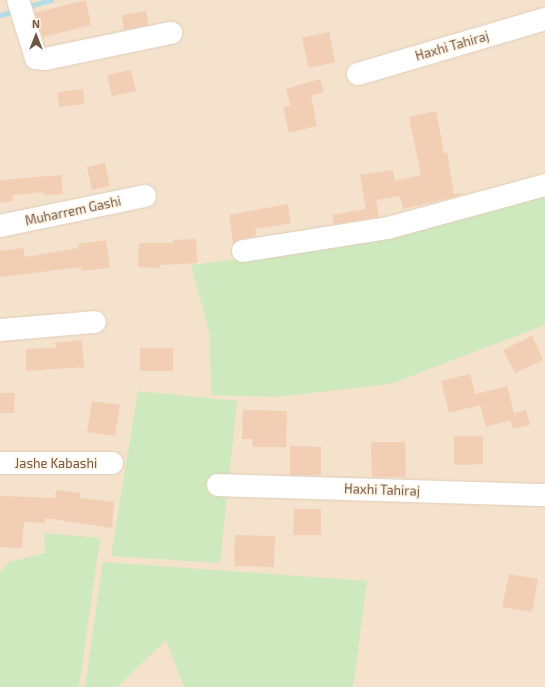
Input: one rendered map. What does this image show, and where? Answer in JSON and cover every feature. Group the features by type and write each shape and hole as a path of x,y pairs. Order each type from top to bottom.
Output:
{"street":[{"path":"20,8 36,58 45,59 171,33"},
{"name":"Haxhi Tahiraj","path":"358,74 545,19"},
{"path":"243,251 388,228 545,185"},
{"name":"Muharrem Gashi","path":"0,226 145,196"},
{"path":"0,330 95,322"},
{"name":"Jashe Kabashi","path":"0,463 112,463"},
{"name":"Haxhi Tahiraj","path":"218,485 545,495"}],"shaded area":[{"path":"0,0 545,0 545,687 0,687"}],"green space":[{"path":"545,190 545,325 390,384 275,397 211,395 210,335 191,265 306,251"},
{"path":"138,391 237,401 220,563 111,556"},
{"path":"44,533 100,538 79,687 0,687 0,572 9,562 45,553"},
{"path":"103,562 367,581 353,687 184,687 166,640 117,687 85,687"}],"building":[{"path":"86,0 91,25 43,37 35,13"},
{"path":"146,11 148,25 124,30 122,15"},
{"path":"329,32 335,62 309,68 302,38"},
{"path":"131,70 136,91 112,96 107,75"},
{"path":"320,79 324,92 311,96 317,126 289,133 283,107 291,106 286,89"},
{"path":"83,89 84,104 59,107 58,92"},
{"path":"436,111 444,153 447,152 454,194 461,193 462,195 403,209 400,196 376,200 379,217 334,224 332,215 366,209 360,175 393,170 395,181 421,175 409,117"},
{"path":"105,163 110,186 92,190 87,167"},
{"path":"61,175 63,194 45,195 41,192 13,195 13,201 0,203 0,180"},
{"path":"288,204 291,223 255,229 256,236 241,239 233,244 229,215"},
{"path":"196,239 197,263 160,265 160,268 138,267 139,243 173,243 173,240"},
{"path":"106,240 110,268 81,271 81,267 0,277 0,251 23,248 25,257 79,248 78,244"},
{"path":"532,336 543,360 515,373 503,350"},
{"path":"82,340 84,367 26,371 26,349 56,348 55,343"},
{"path":"140,348 173,348 173,371 140,371"},
{"path":"470,374 475,394 507,386 514,413 526,410 530,425 513,429 510,420 486,427 480,405 449,413 441,381"},
{"path":"0,393 15,393 14,413 0,413"},
{"path":"92,401 120,405 115,436 87,432"},
{"path":"243,410 287,411 286,447 252,447 253,439 242,439"},
{"path":"454,436 483,436 483,464 454,465"},
{"path":"371,442 405,442 406,477 372,477"},
{"path":"290,446 321,447 321,475 290,475"},
{"path":"56,490 80,493 80,498 114,502 112,528 45,518 45,523 24,522 22,548 0,547 0,496 55,498"},
{"path":"294,509 321,509 321,535 293,535"},
{"path":"235,535 275,536 274,567 234,566"},
{"path":"509,574 538,579 532,612 502,607"}],"waterway":[{"path":"25,7 51,0"},
{"path":"0,15 15,11"}]}
